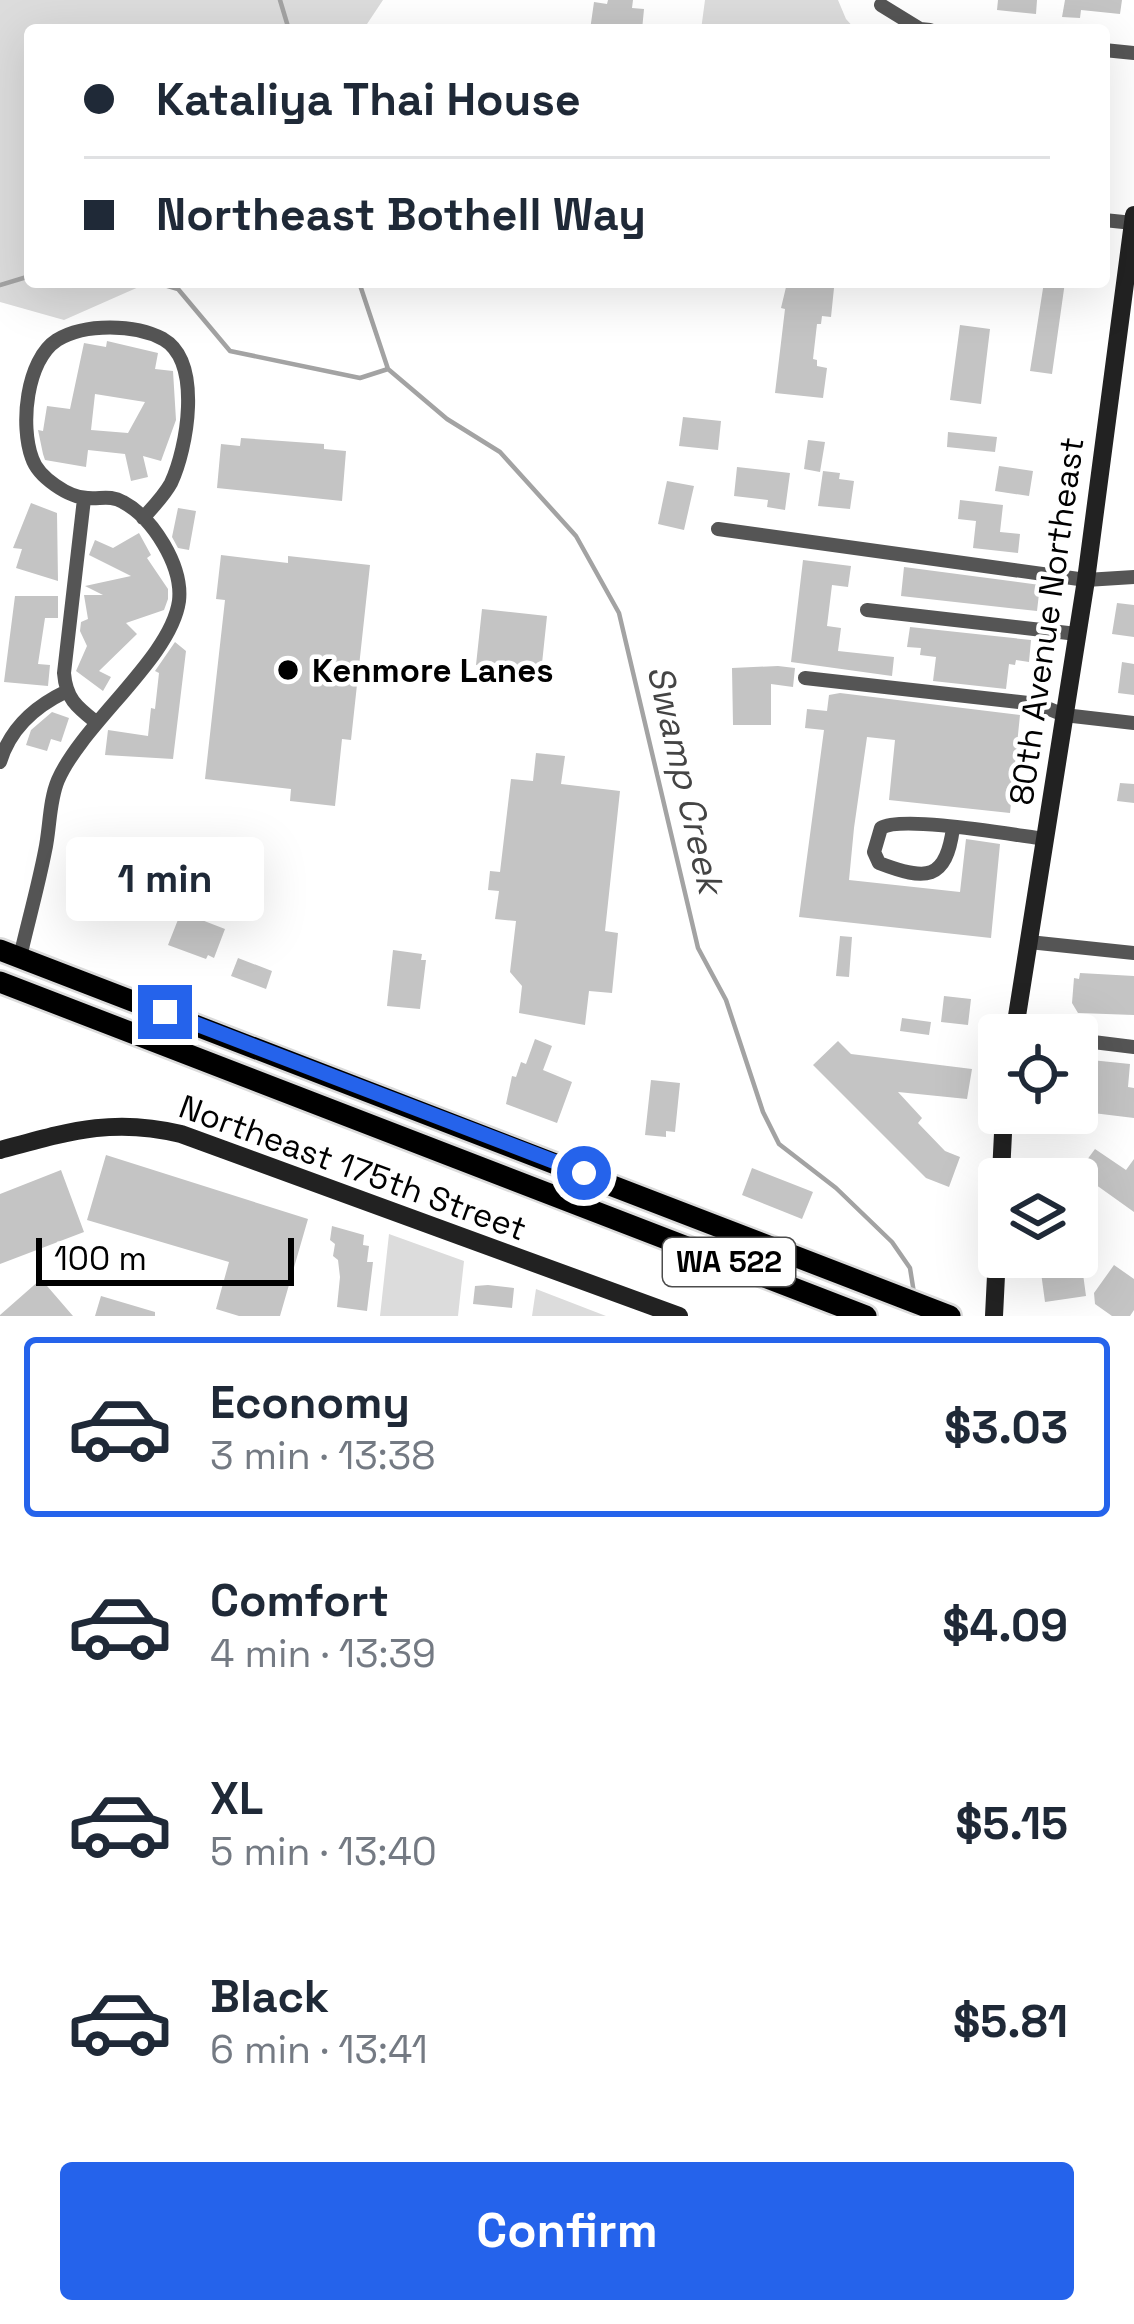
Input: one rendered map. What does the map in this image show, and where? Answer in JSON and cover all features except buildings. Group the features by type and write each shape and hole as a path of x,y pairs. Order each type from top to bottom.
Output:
{"main road":[{"name":"80th Avenue Northeast","path":"1017,1014 1086,580 1133,219"},
{"name":"WA 522","path":"10,953 950,1316"},
{"name":"WA 522","path":"0,982 866,1316"},
{"name":"Northeast 175th Street","path":"0,1150 112,1124 182,1134 679,1316"},
{"path":"994,1316 1003,1134"}],"street":[{"path":"881,4 912,24"},
{"path":"10,953 46,850 56,783 75,749 158,644 179,603 172,561 143,518 123,502 104,496 85,499 47,480 34,465 27,417 39,360 57,340 89,330 123,328 152,333 170,343 182,362 189,391 180,462 168,489 143,518"},
{"path":"85,499 65,692 97,723"},
{"path":"718,529 1086,580 1134,577"},
{"path":"867,610 1077,634"},
{"path":"805,678 1036,704 1064,715 1134,723"},
{"path":"0,763 4,747 24,719 65,692"},
{"path":"953,828 949,857 932,872 892,868 879,862 874,852 881,829 892,821 953,828 1045,839"},
{"path":"1029,942 1134,953"},
{"path":"1098,1043 1134,1047"}],"shaded area":[{"path":"0,0 383,0 367,24 24,24 24,288 136,288 64,320 0,302"},
{"path":"705,0 838,0 851,24 702,24"},
{"path":"389,1234 464,1261 458,1316 380,1316"},
{"path":"536,1289 606,1316 532,1316"}],"waterway":[{"name":"Swamp Creek","path":"280,0 287,24"},
{"path":"0,285 24,278"},
{"path":"175,288 230,351 360,378 388,369"},
{"name":"Swamp Creek","path":"361,288 388,369 447,419 500,452 576,536 619,613 698,948 726,1000 763,1112 779,1144 836,1188 892,1242 910,1268 914,1293"}],"place":[{"name":"Kenmore Lanes","path":"288,670"}],"route":[{"path":"165,1012 584,1173"}]}
